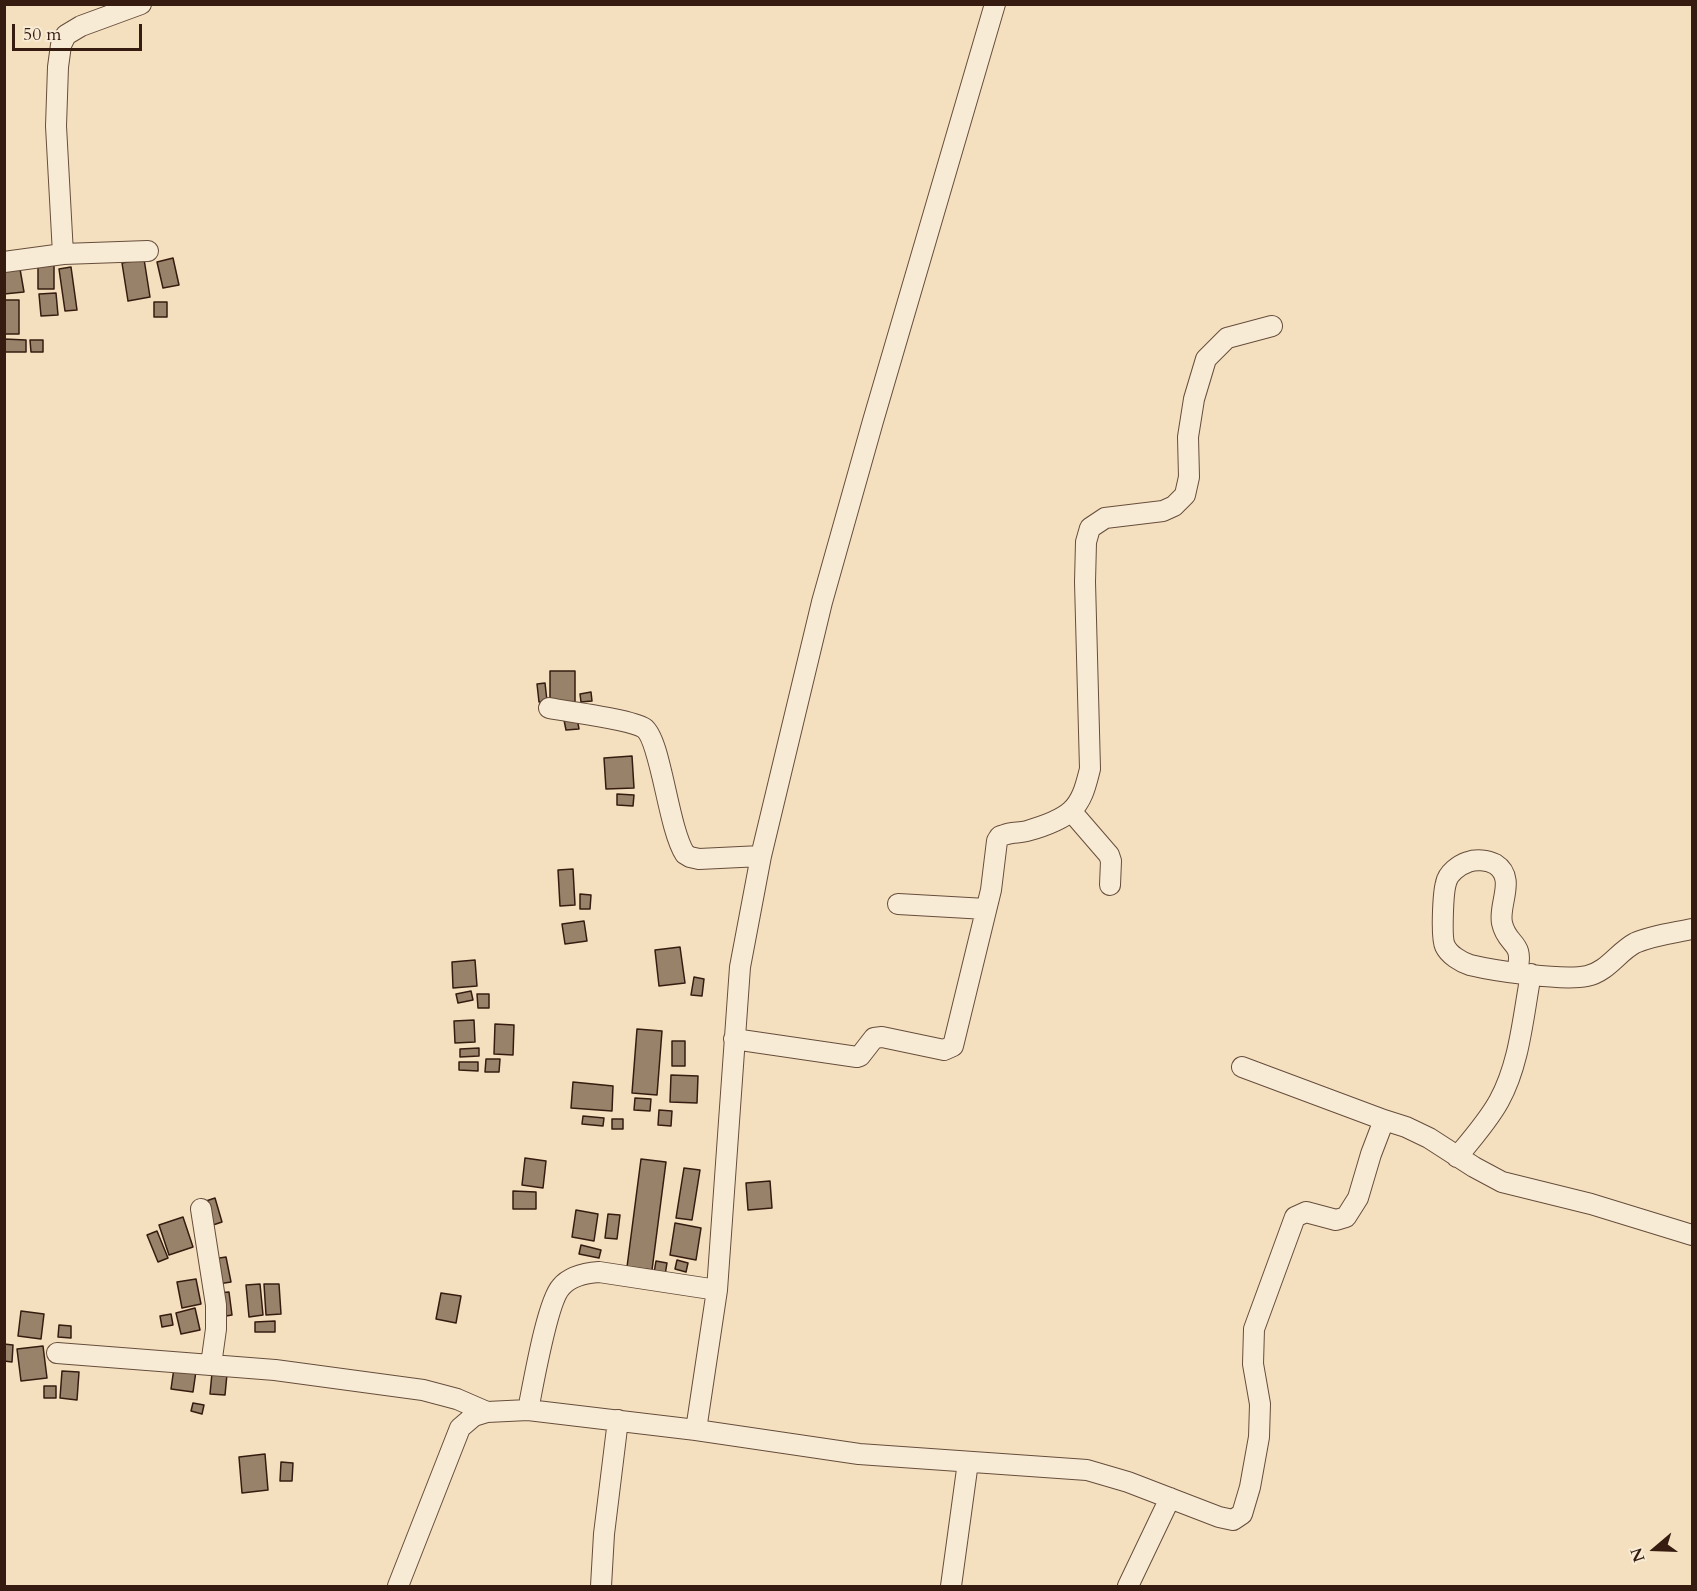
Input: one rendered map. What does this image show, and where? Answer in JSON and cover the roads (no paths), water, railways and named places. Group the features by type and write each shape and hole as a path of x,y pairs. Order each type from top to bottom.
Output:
{"street":[{"path":"63,254 56,126 61,45 66,35 81,26 141,4"},
{"path":"696,1430 717,1290 740,967 761,856 822,602 995,4"},
{"path":"4,262 63,254 148,251"},
{"path":"734,1039 857,1057 874,1038 882,1037 944,1050 953,1046 986,909 1000,836 1045,825 1071,811 1083,794 1090,769 1085,582 1086,542 1090,528 1105,518 1163,511 1174,506 1185,495 1189,477 1188,437 1194,399 1206,359 1227,338 1272,326"},
{"path":"549,708 631,723 645,729 652,738 669,811 685,854 699,859 761,856"},
{"path":"1071,811 1109,855 1112,861 1110,885"},
{"path":"1457,1157 1499,1101 1513,1068 1524,973 1520,953 1502,922 1506,891 1504,877 1498,867 1492,862 1470,861 1457,867 1446,882 1444,945 1456,958 1468,964 1524,973 1585,976 1597,973 1633,944 1651,937 1692,929"},
{"path":"898,904 986,909"},
{"path":"1242,1067 1406,1127 1429,1138 1457,1157 1502,1182 1591,1204 1692,1235"},
{"path":"398,1587 460,1428 474,1416 487,1412 528,1410 618,1420 859,1454 1087,1470 1128,1482 1219,1517 1233,1520 1242,1514 1250,1487 1259,1437 1260,1404 1252,1364 1252,1341 1258,1318 1295,1217 1306,1212 1336,1220 1346,1216 1358,1198 1384,1120"},
{"path":"201,1209 216,1305 216,1329 211,1365"},
{"path":"528,1410 538,1357 555,1294 570,1279 587,1272 599,1272 717,1290"},
{"path":"57,1353 275,1370 423,1390 457,1399 487,1412"},
{"path":"601,1587 604,1534 618,1420"},
{"path":"951,1587 968,1462"},
{"path":"1128,1587 1170,1498"}]}
